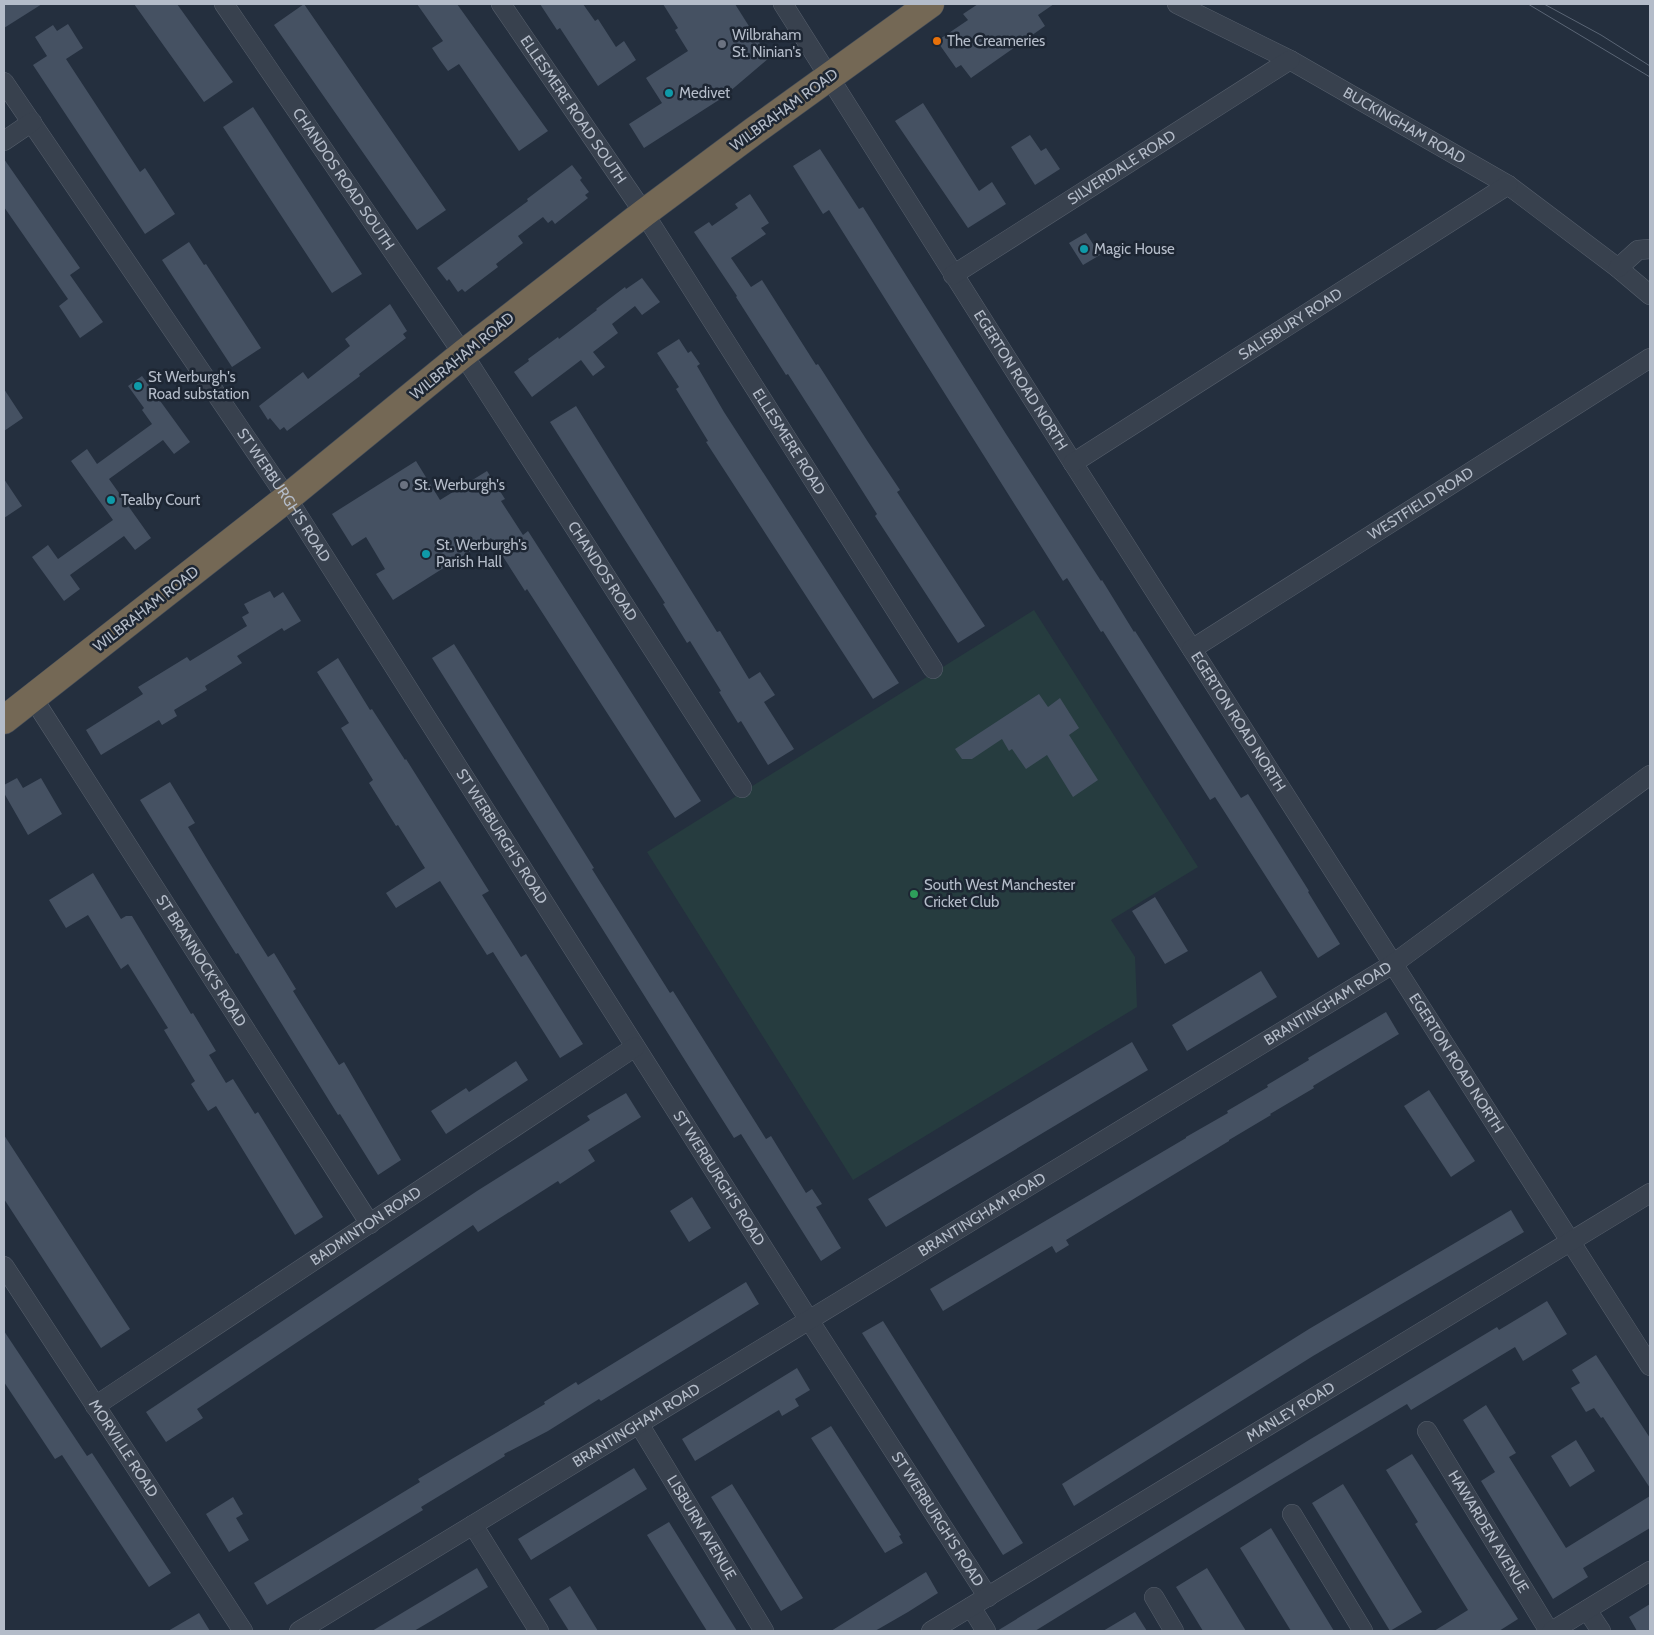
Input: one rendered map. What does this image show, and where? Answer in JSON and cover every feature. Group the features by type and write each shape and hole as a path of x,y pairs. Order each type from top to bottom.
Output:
{"highway":[{"name":"WILBRAHAM ROAD","path":"4,720 287,498 463,354 644,213 930,4"}],"street":[{"name":"CHANDOS ROAD SOUTH","path":"224,4 463,354"},
{"name":"ELLESMERE ROAD SOUTH","path":"501,4 644,213"},
{"name":"EGERTON ROAD NORTH","path":"783,4 953,275 1650,1366"},
{"name":"BUCKINGHAM ROAD","path":"1177,4 1290,60 1508,185 1618,268 1650,295"},
{"name":"SILVERDALE ROAD","path":"953,275 1290,60"},
{"name":"ST WERBURGH'S ROAD","path":"4,82 287,498 809,1320 988,1597"},
{"path":"4,141 32,122"},
{"name":"SALISBURY ROAD","path":"1073,463 1508,185"},
{"name":"ELLESMERE ROAD","path":"644,213 933,669"},
{"path":"1618,268 1638,250 1650,249"},
{"name":"CHANDOS ROAD","path":"463,354 742,788"},
{"name":"WESTFIELD ROAD","path":"1192,649 1650,358"},
{"name":"ST BRANNOCK'S ROAD","path":"33,698 370,1224"},
{"name":"BRANTINGHAM ROAD","path":"299,1631 1393,964 1650,775"},
{"name":"BADMINTON ROAD","path":"96,1406 636,1047"},
{"name":"MANLEY ROAD","path":"932,1631 1650,1193"},
{"name":"MORVILLE ROAD","path":"4,1266 243,1631"},
{"name":"LISBURN AVENUE","path":"639,1424 764,1631"},
{"name":"HAWARDEN AVENUE","path":"1427,1431 1551,1631"},
{"path":"1292,1514 1363,1631"},
{"path":"473,1525 539,1631"},
{"path":"1551,1631 1650,1571"},
{"path":"1154,1598 1174,1631"},
{"path":"971,1607 986,1631"},
{"path":"1587,1610 1600,1631"}],"green space":[{"name":"South West Manchester Cricket Club","path":"1034,610 1198,867 1111,920 1135,957 1137,1007 853,1180 647,852"}],"building":[{"path":"4,4 42,4 4,28"},
{"path":"134,4 177,4 233,82 204,102"},
{"path":"304,4 446,210 417,230 274,25"},
{"path":"417,4 457,4 548,131 519,151 459,64 448,71 440,60 432,48 443,41"},
{"path":"540,4 583,4 595,21 598,19 616,47 624,41 636,60 598,86 560,28 557,30"},
{"path":"663,4 735,4 769,58 722,98 644,148 629,124 662,103 646,78 688,51 675,30 678,28"},
{"path":"978,4 1054,4 1038,15 1045,26 971,78 961,65 956,68 937,41 968,20 963,14"},
{"path":"68,24 83,48 66,59 140,172 145,168 175,214 145,234 33,65 47,56 35,37 53,25 57,31"},
{"path":"923,103 979,191 992,182 1006,204 968,228 895,121"},
{"path":"253,107 362,274 332,293 223,127"},
{"path":"1030,135 1041,151 1046,148 1060,169 1035,185 1011,147"},
{"path":"820,149 859,209 863,207 1006,434 1135,631 1241,798 1248,794 1309,891 1340,944 1318,958 1215,797 1210,800 1103,631 1101,632 1067,578 1063,581 829,210 823,214 793,166"},
{"path":"4,159 80,268 70,275 103,322 80,338 59,306 68,299 4,207"},
{"path":"572,165 582,178 580,180 589,192 585,195 588,198 555,224 552,220 548,223 543,217 518,236 523,243 496,264 498,267 465,292 462,289 458,292 449,279 447,281 437,268 528,201 527,199"},
{"path":"750,194 769,223 761,228 766,234 731,258 751,287 762,280 816,365 818,364 900,490 897,492 985,626 958,643 875,516 877,514 788,374 786,375 737,296 694,232 709,222 712,226 738,208 735,204"},
{"name":"Magic House","path":"1086,233 1100,255 1083,265 1069,243"},
{"path":"189,242 204,265 206,264 261,348 232,367 162,260"},
{"path":"642,278 660,302 642,315 635,306 612,324 618,333 593,352 605,367 593,376 581,360 532,397 514,372 529,361 528,359 558,337 559,339 625,287 626,289"},
{"path":"390,304 407,331 403,334 406,338 359,374 360,376 287,431 284,427 280,430 270,418 268,420 259,406 303,372 308,379 350,346 345,339"},
{"path":"679,339 688,353 691,351 700,364 697,366 724,412 899,683 873,699 706,442 708,441 676,389 679,387 657,353"},
{"name":"Tealby Court","path":"142,376 190,442 174,454 163,440 109,479 151,538 135,550 124,536 70,575 80,589 64,601 32,557 48,545 58,559 113,520 71,461 87,449 97,464 152,424 142,410 144,408 128,386"},
{"path":"4,389 23,418 4,431"},
{"path":"576,406 717,632 720,631 749,679 760,672 775,695 764,702 794,749 768,765 741,721 738,723 690,641 687,643 663,604 665,603 550,422"},
{"path":"416,461 440,500 487,471 505,499 501,501 523,535 528,531 701,801 675,818 527,589 525,591 491,538 393,600 376,574 385,569 366,537 352,546 332,514"},
{"path":"4,479 22,506 4,518"},
{"path":"270,591 274,598 283,592 301,621 284,631 282,628 237,656 242,663 205,686 207,690 174,710 177,716 162,725 159,720 101,755 86,730 143,694 138,687 187,657 190,661 247,626 242,617 249,613 244,604"},
{"path":"454,644 670,993 673,991 766,1139 771,1136 806,1193 812,1189 822,1204 816,1207 841,1248 821,1261 741,1134 734,1138 432,658"},
{"path":"338,658 370,710 372,709 406,759 489,891 482,895 521,957 526,954 583,1044 560,1058 493,952 487,955 440,881 396,908 386,893 425,868 369,783 373,780 341,728 349,723 317,672"},
{"path":"1039,694 1048,707 1060,698 1079,728 1069,735 1098,780 1073,797 1047,755 1026,769 1012,749 1009,751 1002,739 972,759 962,759 955,749"},
{"path":"17,778 23,788 41,778 62,814 28,835 4,793 4,785"},
{"path":"170,782 195,823 188,827 209,862 268,957 274,953 296,989 293,991 339,1065 344,1062 401,1160 378,1175 340,1114 338,1115 238,953 236,954 140,800"},
{"path":"93,873 121,919 126,916 132,916 191,1014 193,1013 216,1051 209,1055 226,1083 233,1079 255,1114 258,1112 323,1217 295,1235 216,1106 208,1111 191,1084 195,1081 164,1030 168,1028 128,964 121,969 88,915 66,928 49,900"},
{"path":"1155,897 1188,951 1165,964 1132,911"},
{"path":"1261,971 1277,997 1187,1051 1172,1025"},
{"path":"1386,1012 1399,1034 1313,1086 1314,1088 1229,1141 1066,1240 1069,1245 1056,1253 1052,1246 943,1311 930,1289 1228,1113 1227,1111 1309,1060 1308,1058"},
{"path":"1132,1042 1148,1070 886,1227 868,1199"},
{"path":"516,1061 528,1080 446,1134 431,1111 466,1088 469,1092"},
{"path":"1429,1090 1475,1161 1451,1177 1404,1106"},
{"path":"626,1093 641,1117 588,1150 595,1161 560,1184 558,1181 478,1232 473,1225 197,1409 203,1418 166,1442 146,1412 477,1191 590,1120 587,1116"},
{"path":"4,1135 130,1329 101,1348 4,1199"},
{"path":"692,1197 711,1228 689,1242 670,1211"},
{"path":"1511,1210 1524,1232 1313,1356 1074,1506 1062,1484 1309,1329"},
{"path":"746,1282 759,1304 601,1401 599,1399 548,1431 504,1454 505,1456 421,1507 423,1510 267,1605 254,1583 420,1482 418,1479 545,1404 544,1402 576,1382 578,1385"},
{"path":"1547,1301 1567,1334 1523,1361 1515,1347 1411,1410 1407,1404 1035,1631 997,1631 1497,1327 1499,1330"},
{"path":"883,1321 1023,1543 1003,1555 862,1333"},
{"path":"4,1331 87,1456 92,1453 171,1573 149,1587 62,1455 55,1459 4,1382"},
{"path":"1596,1355 1650,1438 1650,1488 1603,1417 1601,1418 1594,1408 1586,1412 1571,1388 1580,1383 1572,1370"},
{"path":"797,1368 810,1390 795,1399 799,1406 782,1416 779,1410 695,1461 682,1439"},
{"path":"1486,1405 1516,1453 1509,1457 1566,1548 1650,1496 1650,1528 1583,1568 1588,1577 1553,1599 1481,1481 1495,1472 1463,1420"},
{"path":"831,1426 901,1535 899,1536 903,1543 885,1553 811,1438"},
{"path":"1576,1440 1595,1471 1570,1487 1551,1456"},
{"path":"1412,1454 1518,1619 1499,1631 1434,1631 1468,1610 1415,1524 1418,1522 1386,1470"},
{"path":"634,1468 647,1489 531,1560 518,1539"},
{"path":"732,1484 803,1598 781,1611 711,1497"},
{"path":"1343,1484 1422,1612 1390,1631 1312,1503"},
{"path":"233,1497 243,1514 236,1518 249,1540 229,1552 206,1514"},
{"path":"669,1522 737,1631 707,1631 647,1535"},
{"path":"1271,1528 1334,1631 1291,1631 1240,1548"},
{"path":"477,1568 488,1587 443,1614 414,1631 372,1631"},
{"path":"1207,1568 1246,1631 1203,1631 1176,1587"},
{"path":"926,1572 938,1593 908,1612 875,1631 831,1631"},
{"path":"570,1586 598,1631 569,1631 549,1599"},
{"path":"1650,1604 1650,1631 1637,1631 1629,1617"},
{"path":"1135,1612 1147,1631 1103,1631"},
{"path":"199,1613 210,1631 168,1631"}],"tram line":[{"path":"1528,4 1650,77"},
{"path":"1544,4 1601,35 1650,66"}],"place":[{"name":"The Creameries","path":"937,41"},
{"name":"Wilbraham St. Ninian's","path":"722,44"},
{"name":"Medivet","path":"669,93"},
{"name":"Magic House","path":"1084,249"},
{"name":"St Werburgh's Road substation","path":"138,386"},
{"name":"St. Werburgh's","path":"404,485"},
{"name":"Tealby Court","path":"111,500"},
{"name":"St. Werburgh's Parish Hall","path":"426,554"},
{"name":"South West Manchester Cricket Club","path":"914,894"}]}
